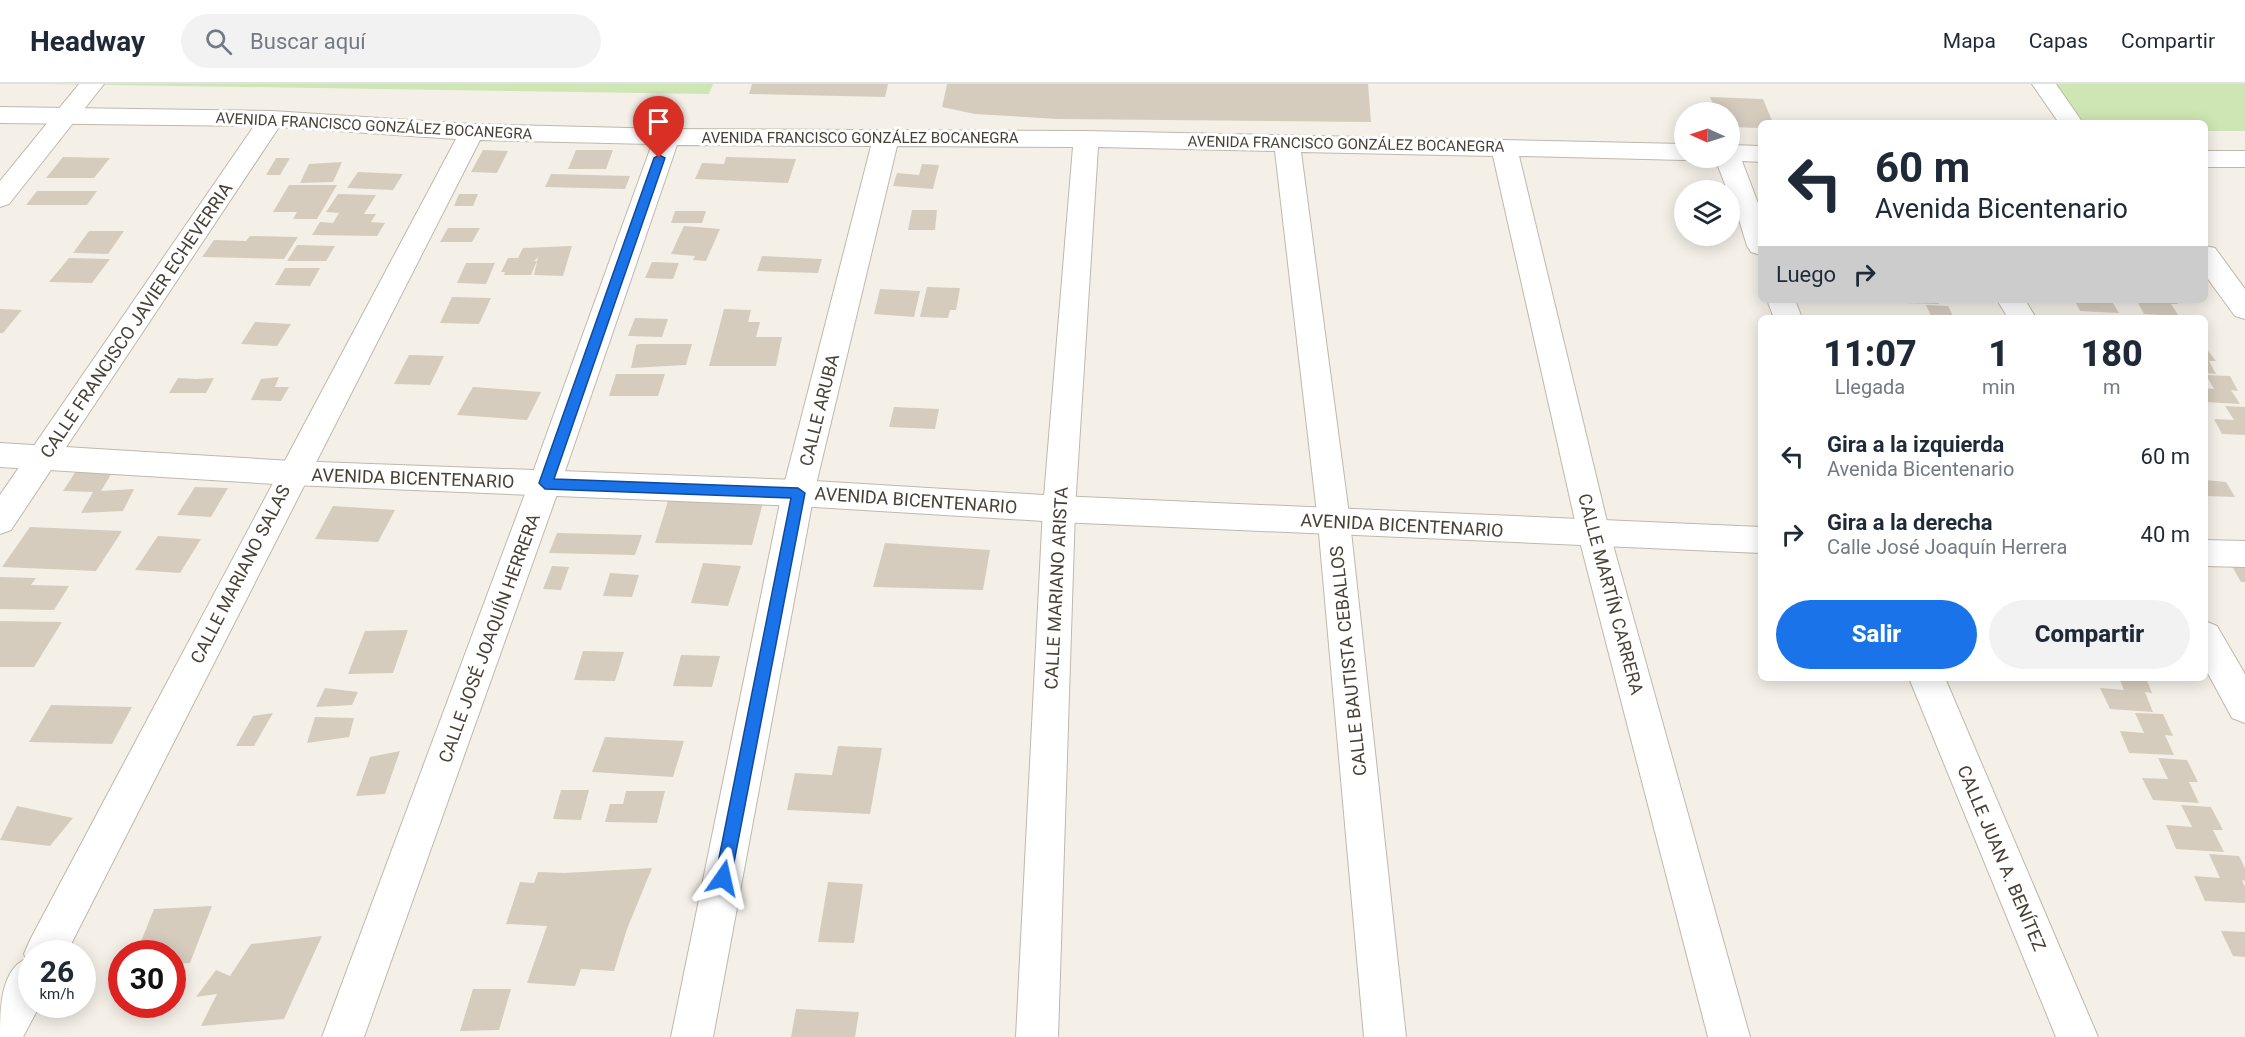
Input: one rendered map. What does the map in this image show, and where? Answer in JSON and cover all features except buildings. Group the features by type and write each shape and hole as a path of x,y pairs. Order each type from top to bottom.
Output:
{"street":[{"path":"0,198 92,84"},
{"path":"2044,84 2069,120"},
{"name":"AVENIDA FRANCISCO GONZÁLEZ BOCANEGRA","path":"0,115 272,119 472,132 667,137 1086,139 1674,152"},
{"name":"CALLE FRANCISCO JAVIER ECHEVERRIA","path":"0,521 272,119"},
{"name":"CALLE MARIANO SALAS","path":"51,940 292,473 472,132"},
{"name":"CALLE JOSÉ JOAQUÍN HERRERA","path":"343,1037 545,483 667,137"},
{"name":"CALLE ARUBA","path":"692,1037 798,493 886,138"},
{"name":"CALLE MARIANO ARISTA","path":"1037,1037 1059,509 1086,139"},
{"name":"CALLE BAUTISTA CEBALLOS","path":"1287,143 1334,522 1385,1037"},
{"name":"CALLE MARTÍN CARRERA","path":"1504,147 1594,534 1729,1037"},
{"path":"1740,155 1758,154"},
{"path":"2208,159 2245,159"},
{"path":"1734,168 1758,237"},
{"path":"2208,259 2245,309"},
{"name":"AVENIDA BICENTENARIO","path":"0,455 292,473 798,493 1059,509 1758,540"},
{"path":"2208,553 2245,554"},
{"path":"2208,641 2245,707"},
{"name":"CALLE JUAN A. BENÍTEZ","path":"1928,681 2077,1037"},
{"path":"1,1037 18,1004"}],"green space":[{"path":"50,84 713,84 709,94"},
{"path":"2052,84 2245,84 2245,131 2208,131 2208,120 2081,120"}],"route":[{"path":"659,158 545,483 798,493 723,878"}]}
